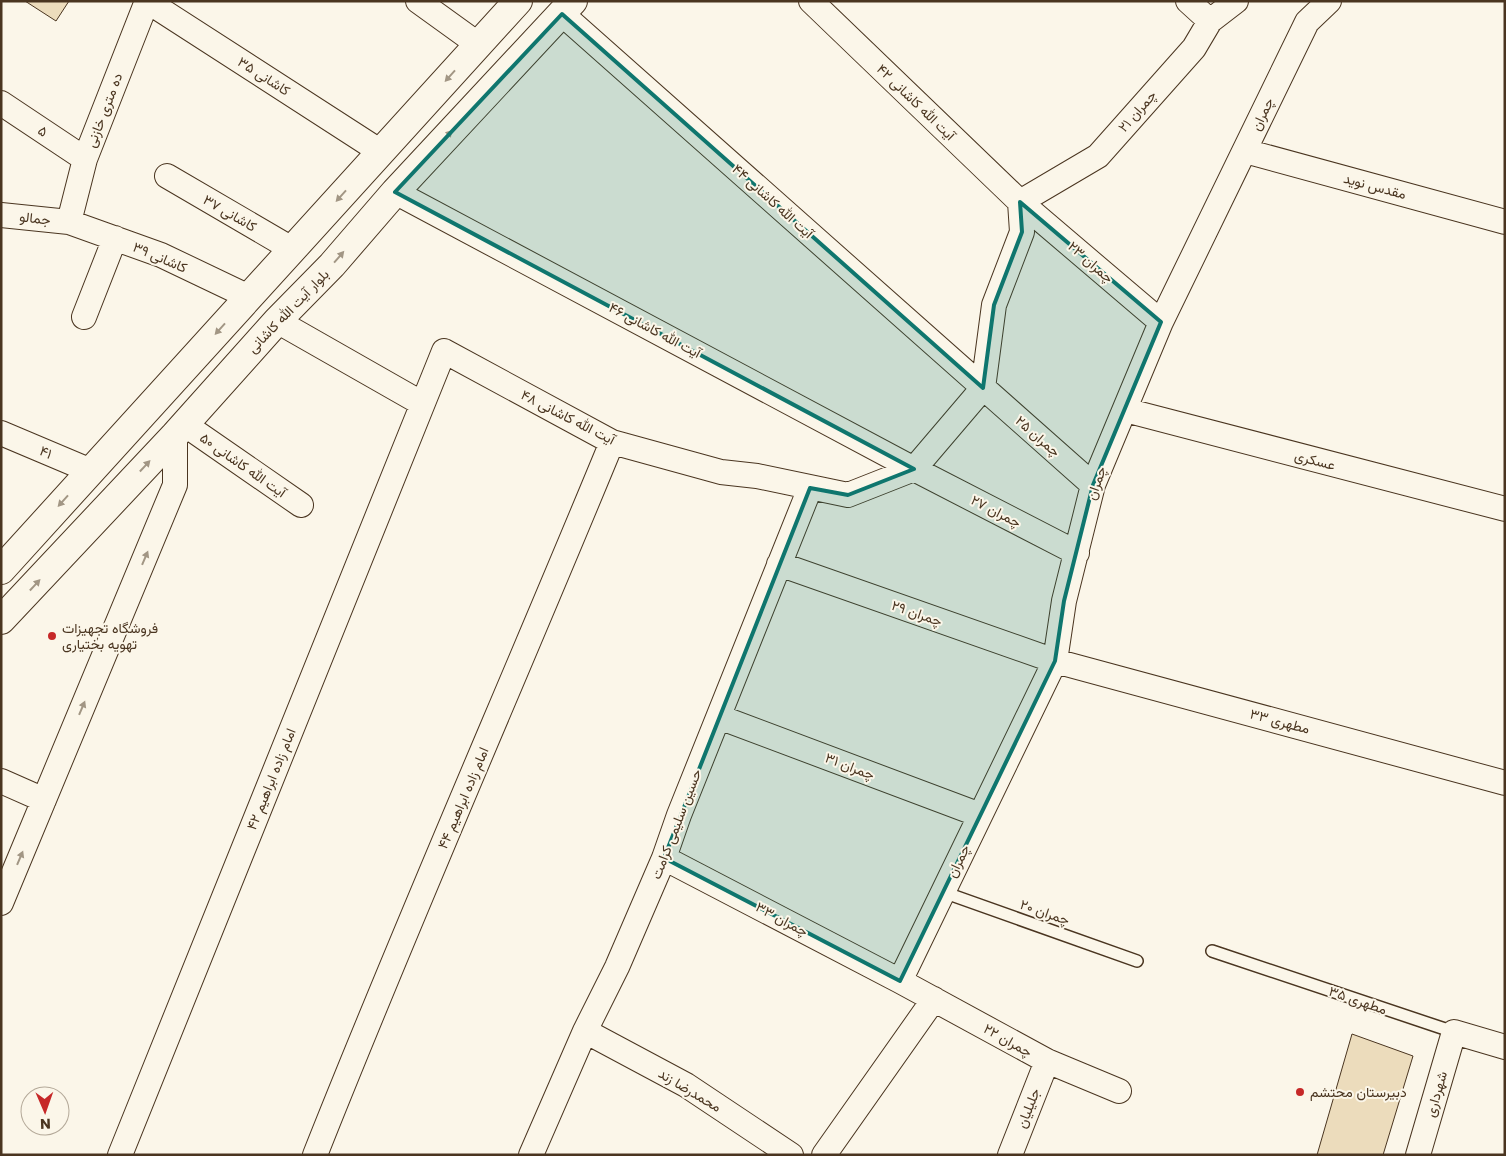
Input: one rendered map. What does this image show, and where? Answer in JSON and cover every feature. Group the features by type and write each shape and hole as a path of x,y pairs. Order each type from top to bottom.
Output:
{"main road":[{"path":"1,570 518,1"},
{"name":"بلوار آیت الله کاشانی","path":"1,620 180,430 276,321 332,265 395,192 568,8"},
{"path":"249,297 276,321"}],"street":[{"name":"کاشانی ۳۵","path":"147,1 382,152"},
{"name":"ده متری خازنی","path":"69,222 85,159 147,1"},
{"path":"418,1 479,45"},
{"name":"آیت الله کاشانی ۴۲","path":"811,1 1020,202"},
{"path":"1188,1 1210,21"},
{"name":"چمران ۲۱","path":"1020,202 1098,156 1194,48 1210,21 1236,1"},
{"name":"چمران","path":"900,981 1055,661 1064,601 1093,485 1161,322 1307,22 1321,3"},
{"name":"آیت الله کاشانی ۴۴","path":"568,8 983,388"},
{"name":"۵","path":"1,103 85,159"},
{"name":"مقدس نوید","path":"1245,151 1505,222"},
{"name":"کاشانی ۳۷","path":"167,176 292,249"},
{"name":"آیت الله کاشانی ۴۶","path":"395,192 914,469"},
{"path":"914,469 983,388 994,305 1022,232 1020,202"},
{"name":"چمران ۲۳","path":"1020,202 1161,322"},
{"name":"جمالو","path":"1,215 69,222"},
{"name":"کاشانی ۳۹","path":"69,222 161,255 249,297"},
{"path":"84,317 115,238"},
{"path":"276,321 421,403"},
{"name":"آیت الله کاشانی ۴۸","path":"421,403 444,351 612,442 721,472 757,476 848,495 914,469"},
{"name":"چمران ۲۵","path":"983,388 1093,485"},
{"name":"امام زاده ابراهیم ۴۲","path":"120,1155 421,403"},
{"name":"عسکری","path":"1125,410 1505,509"},
{"path":"1,903 175,485 180,430"},
{"name":"آیت الله کاشانی ۵۰","path":"180,430 301,505"},
{"name":"۴۱","path":"1,433 91,471"},
{"name":"امام زاده ابراهیم ۴۴","path":"315,1155 381,990 511,686 612,442"},
{"name":"چمران ۲۷","path":"914,469 1077,553"},
{"name":"حسین سلیمی کرامت","path":"531,1155 584,1032 618,967 664,858 810,488"},
{"name":"چمران ۲۹","path":"779,564 1055,661"},
{"name":"مطهری ۳۳","path":"1055,661 1505,783"},
{"name":"چمران ۳۱","path":"719,717 980,815"},
{"path":"1,781 44,800"},
{"name":"چمران ۳۳","path":"664,858 900,981"},
{"name":"چمران ۲۲","path":"900,981 1046,1061 1119,1091"},
{"path":"824,1155 934,1000"},
{"name":"محمدرضا زند","path":"584,1032 686,1085 791,1155"},
{"name":"مطهری ۳۵","path":"1454,1032 1505,1047"},
{"name":"شهرداری","path":"1418,1155 1454,1032"},
{"name":"جلیلیان","path":"1010,1155 1046,1061"}],"lane":[{"name":"چمران ۲۰","path":"942,892 1137,960"},
{"name":"مطهری ۳۵","path":"1212,951 1454,1032"}],"highlighted area":[{"path":"562,14 983,388 994,305 1022,232 1020,202 1161,322 1093,485 1064,601 1055,661 900,981 664,858 810,488 848,495 914,469 395,192"}],"building":[{"path":"25,1 69,1 56,21"},
{"name":"دبیرستان محتشم","path":"1352,1034 1413,1056 1383,1155 1317,1155"}],"place":[{"name":"فروشگاه تجهیزات تهویه بختیاری","path":"52,636"},
{"name":"دبیرستان محتشم","path":"1300,1092"}]}
